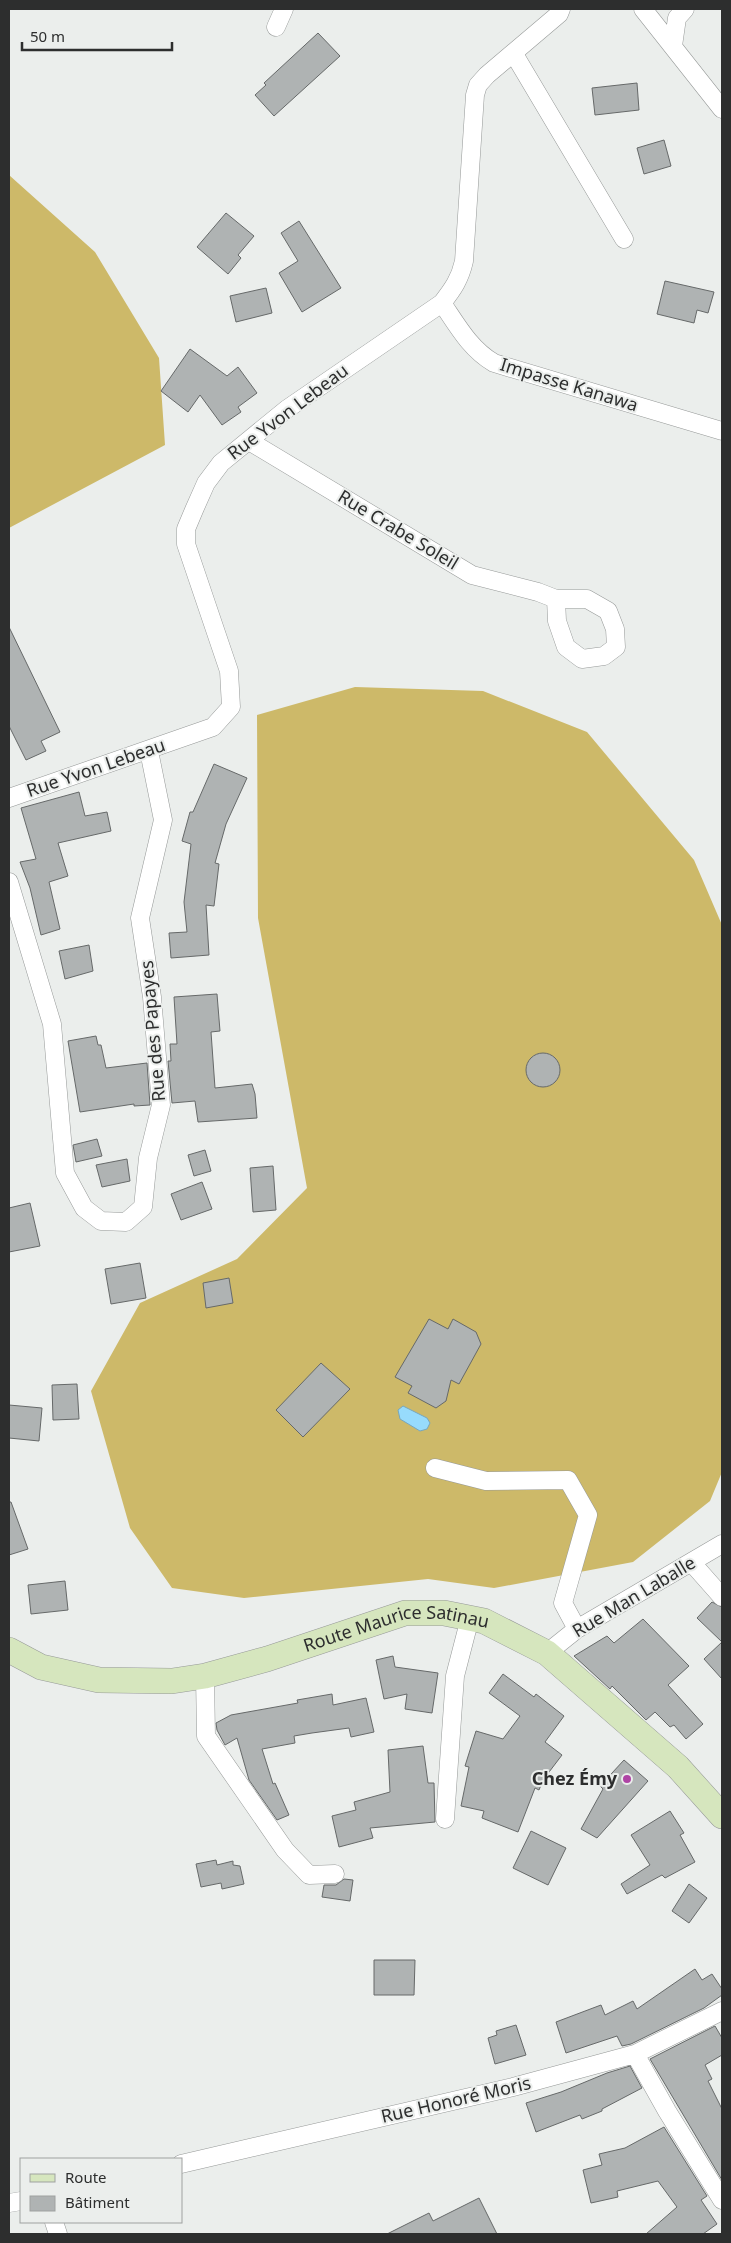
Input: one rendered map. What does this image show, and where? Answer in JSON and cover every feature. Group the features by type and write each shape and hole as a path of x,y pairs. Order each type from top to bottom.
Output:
{"main road":[{"name":"Route Maurice Satinau","path":"9,1650 41,1667 98,1680 172,1681 205,1676 267,1659 405,1613 444,1613 484,1621 547,1653 678,1767 722,1816"}],"street":[{"path":"276,27 284,9"},
{"name":"Rue Yvon Lebeau","path":"9,798 149,751 213,726 231,708 229,671 186,544 186,530 206,482 221,462 287,409 442,303 460,278 464,261 475,95 478,85 487,75 559,14 561,9"},
{"path":"642,9 722,110"},
{"path":"673,46 677,18 685,9"},
{"path":"514,54 624,239"},
{"name":"Impasse Kanawa","path":"442,303 472,346 481,356 494,363 722,431"},
{"name":"Rue Crabe Soleil","path":"248,440 472,575 538,592 556,600"},
{"name":"Rue des Papayes","path":"9,882 52,1024 65,1173 84,1208 101,1221 126,1222 143,1207 148,1158 161,1105 152,997 140,918 163,820 149,751"},
{"path":"436,1468 486,1481 568,1480 588,1515 563,1603 577,1629"},
{"name":"Rue Man Laballe","path":"547,1653 577,1629 722,1544"},
{"path":"692,1562 722,1597"},
{"path":"445,1819 455,1676 470,1618"},
{"path":"205,1676 206,1736 285,1850 300,1867 309,1875 335,1874"},
{"name":"Rue Honoré Moris","path":"182,2164 513,2087 635,2054 722,2011"},
{"path":"635,2054 667,2111 722,2200"}],"shaded area":[{"path":"9,175 95,252 159,358 165,445 9,528"},
{"path":"355,687 483,691 587,732 694,860 722,925 722,1472 710,1501 633,1562 494,1588 428,1579 244,1598 172,1588 130,1528 91,1391 140,1303 237,1259 307,1188 258,918 257,715"}],"water":[{"path":"403,1406 427,1418 430,1423 427,1429 420,1431 400,1419 398,1410"}],"building":[{"path":"318,33 340,56 274,116 255,95 266,85 264,83"},
{"path":"637,83 639,110 595,115 592,88"},
{"path":"664,140 671,166 644,174 637,148"},
{"path":"226,213 254,236 238,255 241,258 228,274 197,247"},
{"path":"299,221 341,288 302,312 279,273 298,261 281,233"},
{"path":"665,281 714,292 708,313 697,310 694,323 657,314"},
{"path":"266,288 272,313 236,322 230,296"},
{"path":"190,349 227,376 238,367 257,393 238,407 241,412 222,425 200,395 188,412 161,391"},
{"path":"9,627 60,732 41,741 46,751 26,760 9,726"},
{"path":"214,764 247,778 226,824 215,863 219,864 214,906 206,905 209,955 171,958 169,933 187,932 184,902 191,844 182,841 190,812 193,812"},
{"path":"79,792 85,816 107,812 111,831 58,843 68,876 49,882 60,929 41,935 30,888 20,862 36,859 21,808"},
{"path":"89,945 93,971 65,979 59,951"},
{"path":"217,994 220,1031 211,1032 215,1088 252,1084 255,1094 257,1118 198,1122 195,1101 172,1103 168,1061 171,1061 170,1044 177,1044 174,997"},
{"path":"96,1036 98,1045 101,1045 106,1068 147,1063 150,1105 134,1106 134,1104 80,1112 68,1041"},
{"path":"543,1053 555,1058 560,1070 555,1082 543,1087 531,1082 526,1070 531,1058"},
{"path":"97,1139 102,1156 76,1162 73,1145"},
{"path":"205,1150 211,1171 194,1176 188,1155"},
{"path":"127,1159 130,1181 102,1187 96,1165"},
{"path":"273,1166 276,1210 253,1212 250,1168"},
{"path":"202,1182 212,1209 181,1220 171,1194"},
{"path":"30,1203 40,1246 9,1252 9,1208"},
{"path":"140,1263 146,1298 111,1304 105,1269"},
{"path":"229,1278 233,1303 206,1308 203,1283"},
{"path":"429,1319 448,1329 453,1319 476,1332 481,1344 459,1384 451,1380 446,1401 436,1408 408,1393 412,1386 395,1377"},
{"path":"321,1363 350,1389 303,1437 276,1410"},
{"path":"77,1384 79,1419 53,1420 52,1385"},
{"path":"9,1405 42,1408 39,1441 9,1438"},
{"path":"9,1502 11,1502 28,1549 9,1555"},
{"path":"65,1581 68,1610 31,1614 28,1585"},
{"path":"712,1602 722,1607 722,1642 697,1618"},
{"path":"643,1619 689,1666 668,1685 703,1724 686,1739 674,1725 670,1727 655,1712 646,1720 612,1686 610,1689 574,1656 607,1636 614,1643"},
{"path":"722,1642 722,1679 704,1659"},
{"path":"393,1656 395,1667 438,1673 432,1713 405,1709 407,1694 384,1699 376,1660"},
{"path":"503,1674 534,1697 536,1694 564,1716 545,1742 562,1755 543,1780 539,1790 535,1788 518,1832 482,1818 484,1811 461,1806 469,1767 465,1766 476,1731 503,1739 520,1716 489,1693"},
{"path":"332,1694 333,1705 366,1698 374,1732 351,1737 349,1728 312,1733 294,1736 295,1743 262,1749 273,1784 275,1783 289,1815 277,1820 249,1780 237,1738 225,1745 217,1730 216,1723 231,1715 298,1703 297,1700"},
{"path":"423,1746 428,1783 434,1783 435,1822 370,1828 373,1838 339,1847 332,1816 356,1810 354,1802 390,1792 388,1750"},
{"path":"624,1760 648,1781 597,1838 581,1829 603,1789 600,1786"},
{"path":"670,1811 684,1833 680,1835 695,1862 665,1878 662,1875 627,1894 621,1884 650,1865 631,1835"},
{"path":"531,1831 566,1848 548,1885 513,1868"},
{"path":"216,1860 217,1865 233,1861 233,1865 240,1866 244,1884 222,1889 221,1883 201,1887 196,1864"},
{"path":"344,1879 353,1880 350,1901 322,1897 324,1885 336,1885"},
{"path":"689,1884 707,1898 689,1923 672,1911"},
{"path":"374,1960 415,1960 414,1995 374,1995"},
{"path":"695,1969 702,1980 712,1974 722,1989 722,1995 704,2008 631,2044 622,2046 617,2036 566,2053 556,2022 601,2005 605,2015 633,2001 637,2009"},
{"path":"516,2025 526,2055 495,2064 488,2038 497,2035 496,2031"},
{"path":"715,2026 722,2038 722,2055 705,2065 712,2079 708,2081 722,2109 722,2180 650,2059"},
{"path":"630,2066 642,2088 602,2109 602,2111 582,2119 580,2115 536,2132 526,2103"},
{"path":"664,2127 707,2196 701,2200 717,2224 703,2234 646,2234 677,2207 658,2181 617,2191 618,2197 591,2203 583,2170 602,2165 599,2154 625,2148"},
{"path":"479,2198 497,2234 387,2234 429,2213 433,2221"}],"place":[{"name":"Chez Émy","path":"627,1779"}]}
